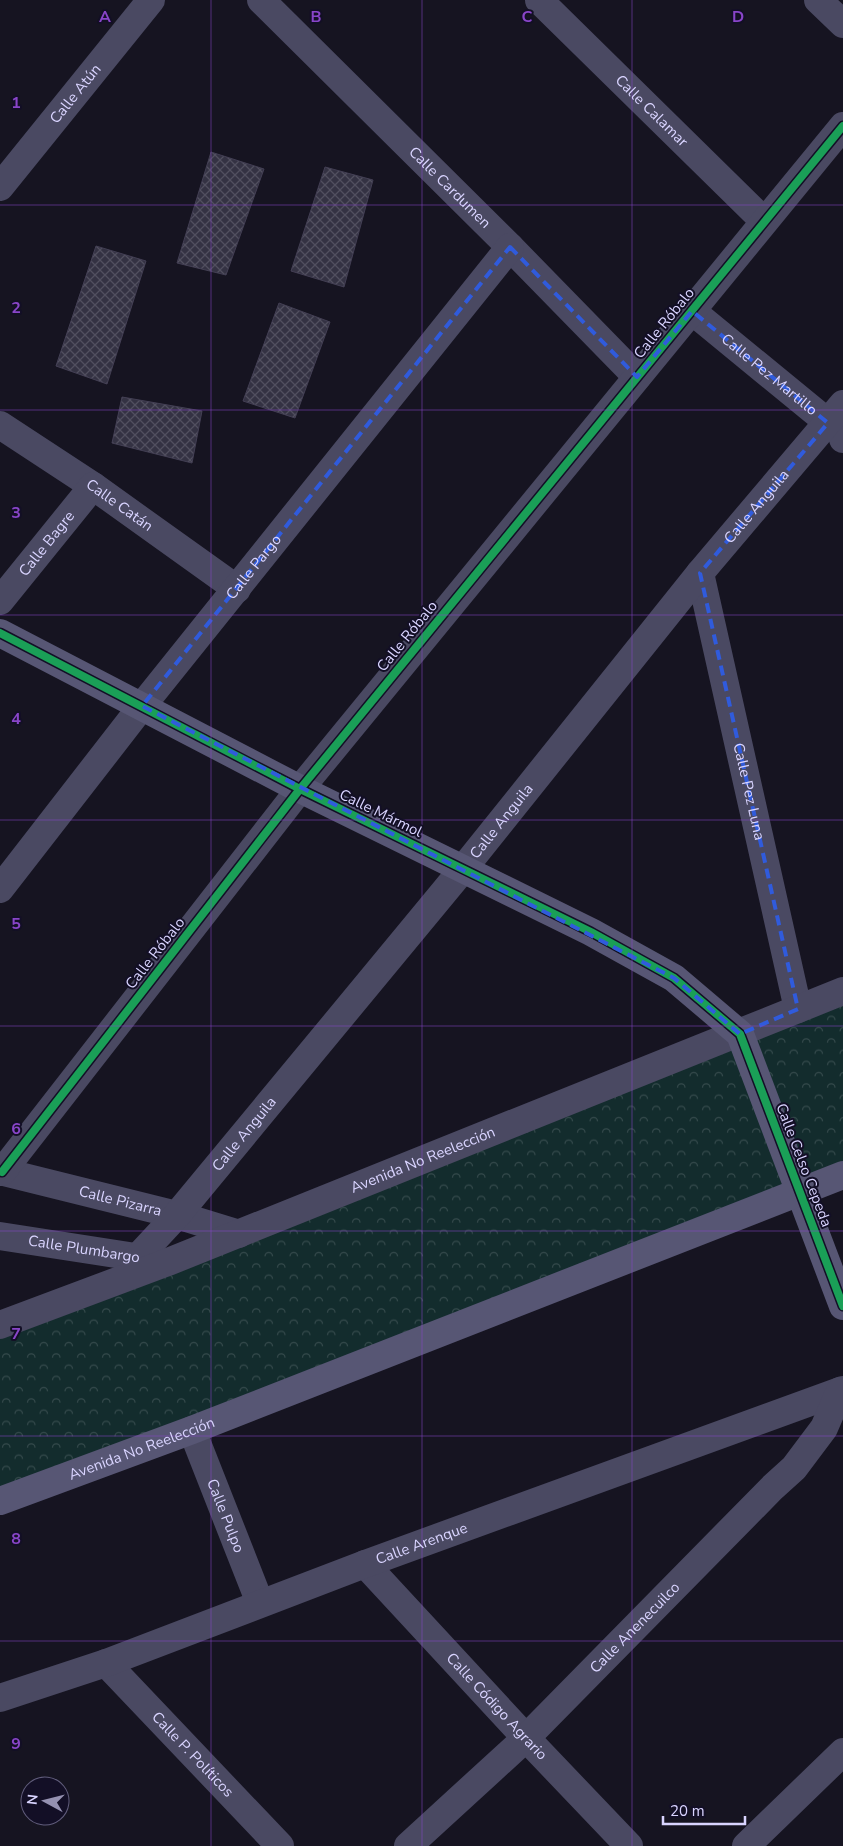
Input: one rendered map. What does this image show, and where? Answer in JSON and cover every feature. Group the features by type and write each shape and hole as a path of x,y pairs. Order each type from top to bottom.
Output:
{"street":[{"name":"Calle Atún","path":"0,187 151,0"},
{"name":"Calle Cardumen","path":"261,0 510,247 637,378"},
{"name":"Calle Calamar","path":"539,0 764,221"},
{"path":"818,0 843,24"},
{"name":"Calle Róbalo","path":"1,1172 300,789 843,126"},
{"name":"Calle Pargo","path":"0,888 142,706 510,247"},
{"name":"Calle Pez Martillo","path":"692,311 840,427"},
{"name":"Calle Catán","path":"0,424 93,486 237,589"},
{"name":"Calle Anguila","path":"137,1258 176,1215 463,869 700,574 840,427"},
{"name":"Calle Bagre","path":"0,601 93,486"},
{"name":"Calle Pez Luna","path":"700,574 798,1009"},
{"name":"Calle Mármol","path":"0,633 300,789 591,932 674,978 740,1034"},
{"name":"Avenida No Reelección","path":"0,1325 239,1234 843,991"},
{"name":"Calle Celso Cepeda","path":"740,1034 843,1306"},
{"name":"Calle Pizarra","path":"1,1172 176,1215 239,1234"},
{"name":"Avenida No Reelección","path":"0,1501 192,1430 843,1176"},
{"name":"Calle Plumbargo","path":"0,1236 168,1262"},
{"name":"Calle Arenque","path":"0,1698 106,1663 365,1564 842,1391"},
{"name":"Calle Anenecuilco","path":"408,1846 526,1738 773,1487 794,1468 824,1428 842,1391"},
{"name":"Calle Pulpo","path":"192,1430 260,1603"},
{"name":"Calle Código Agrario","path":"365,1564 629,1846"},
{"name":"Calle P. Políticos","path":"106,1663 280,1846"},
{"path":"746,1846 843,1752"}],"highlighted area":[{"path":"510,247 637,377 692,311 828,423 700,573 798,1009 740,1034 674,978 142,706"}],"green space":[{"path":"843,992 843,1175 0,1500 0,1327"}],"building":[{"path":"211,152 264,169 226,275 177,263"},
{"path":"325,167 373,180 344,287 291,271"},
{"path":"96,246 146,261 107,384 56,366"},
{"path":"279,303 330,322 295,418 243,401"},
{"path":"122,397 202,411 192,463 112,443"}],"cycle path":[{"path":"2,1172 300,789 843,126"},
{"path":"0,633 300,789 591,932 674,978 740,1034 843,1306"}]}
